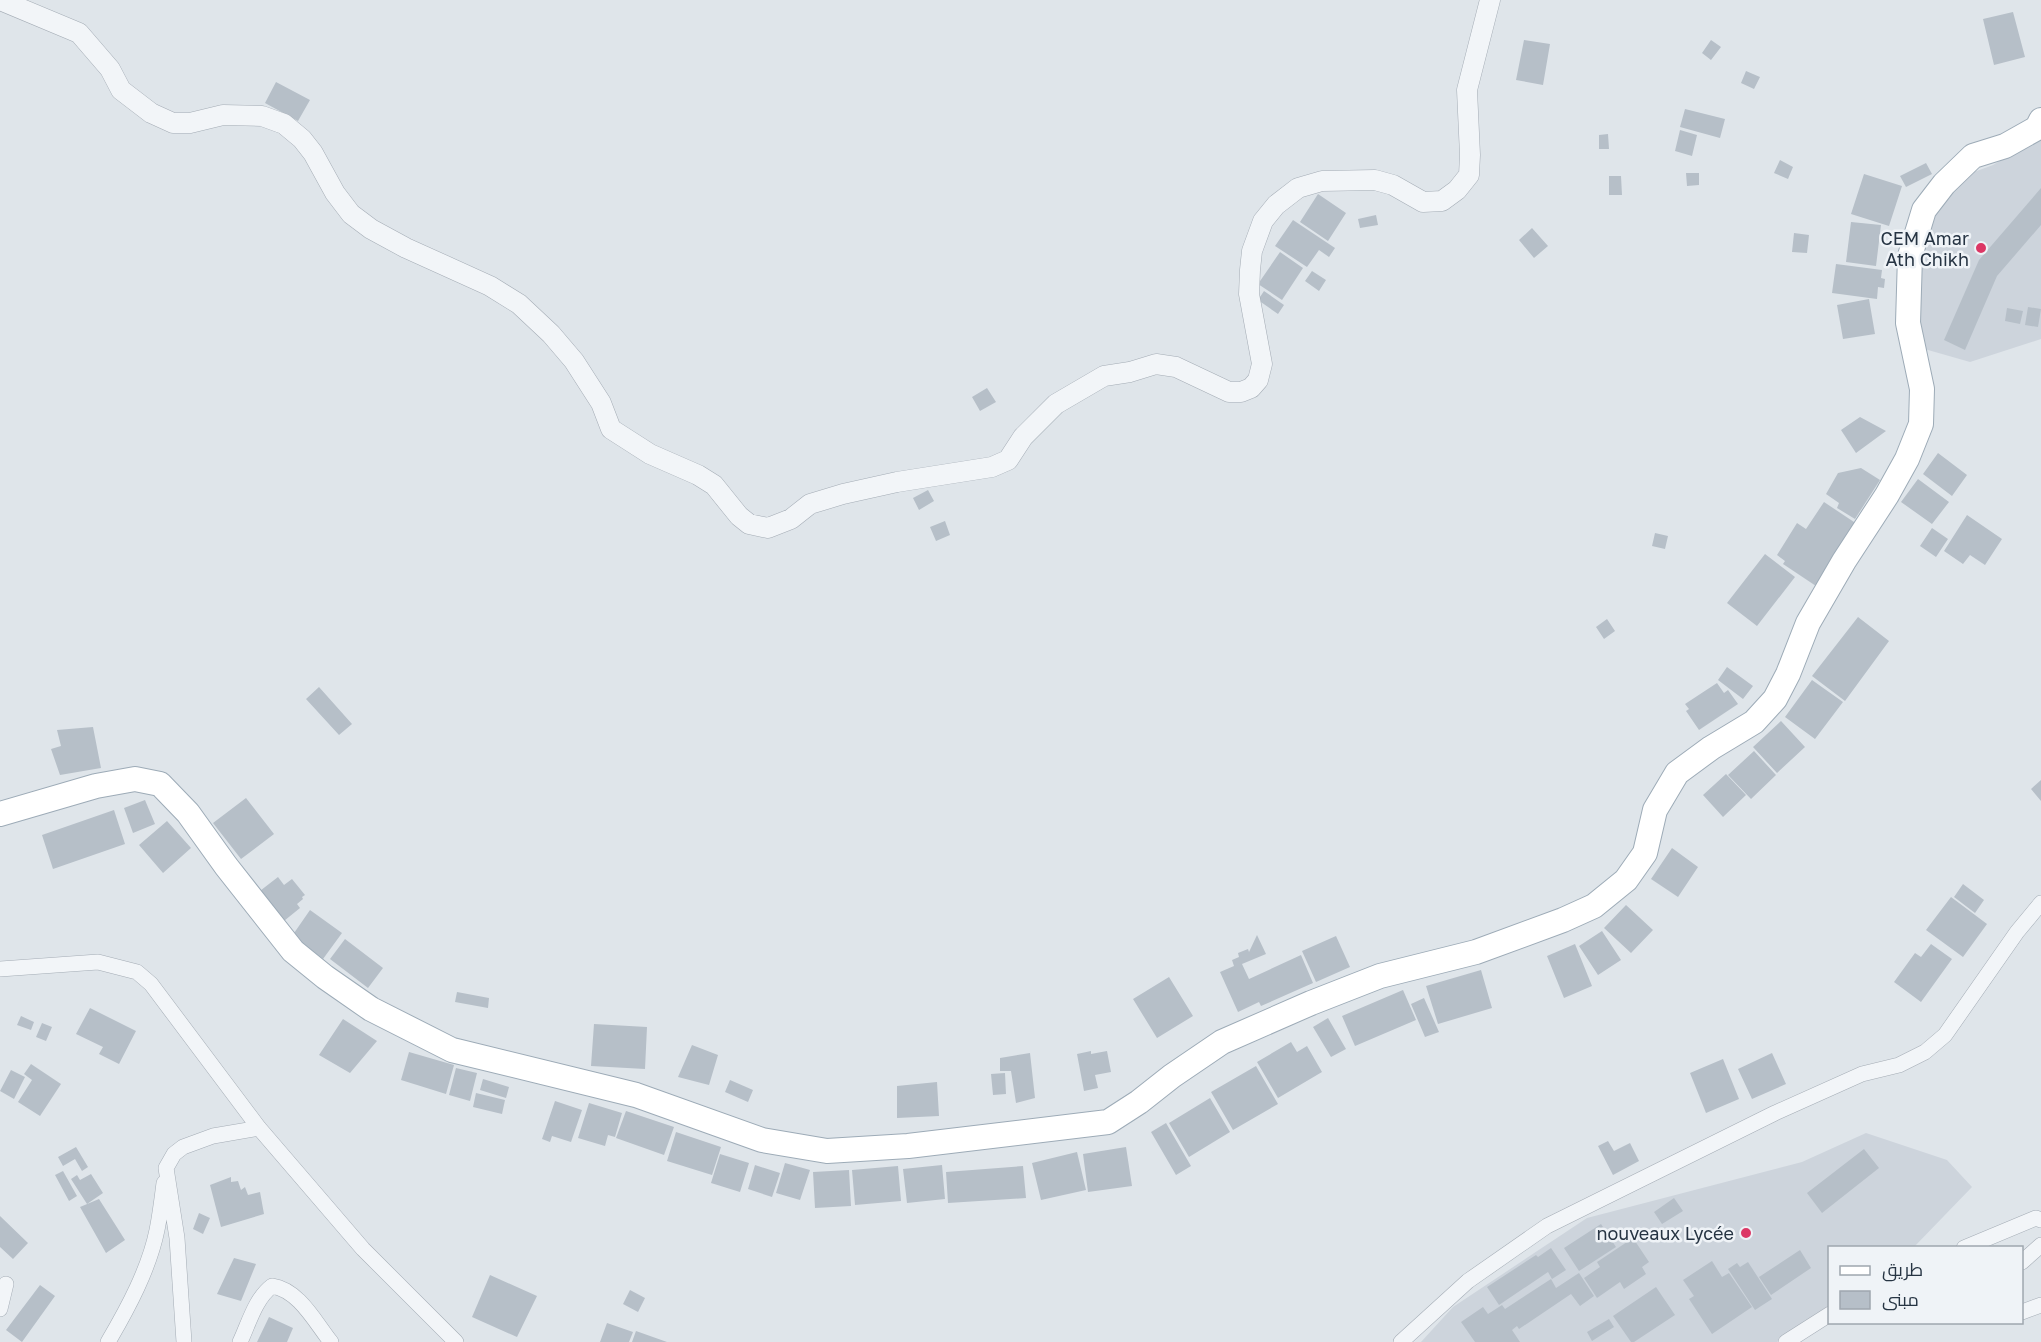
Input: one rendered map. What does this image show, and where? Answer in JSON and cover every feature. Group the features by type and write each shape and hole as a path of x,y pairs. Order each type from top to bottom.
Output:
{"main road":[{"path":"0,814 96,786 135,779 160,784 188,813 226,866 293,951 371,1009 452,1050 636,1095 762,1140 827,1151 909,1146 1108,1122 1222,1042 1380,976 1476,952 1563,920 1594,906 1626,880 1645,853 1655,810 1677,773 1711,747 1754,722 1775,699 1788,674 1808,623 1907,459 1921,424 1922,389 1908,323 1910,256 1924,210 1944,184 1973,156 2005,147 2037,128 2041,120"}],"street":[{"path":"0,0 79,33 110,69 121,90 151,113 172,123 190,123 223,115 262,116 284,124 302,139 313,153 335,193 351,213 371,229 406,248 490,286 519,304 551,334 574,361 601,403 611,429 650,454 698,475 714,485 739,516 749,524 768,528 791,519 810,504 843,494 897,482 992,467 1008,460 1023,437 1056,404 1104,376 1130,372 1156,364 1176,367 1229,392 1241,392 1251,388 1258,380 1262,364 1249,294 1250,270 1252,251 1263,221 1276,205 1298,188 1322,181 1375,180 1393,185 1423,202 1442,201 1457,190 1469,175 1467,90 1490,0"},
{"path":"1401,1342 1467,1281 1547,1226 1775,1113 1862,1074 1899,1065 1925,1052 1945,1035 2017,932 2041,903"},
{"path":"0,969 98,962 137,972 150,984 259,1128 363,1249 456,1342"},
{"path":"108,1342 132,1296 157,1231 166,1168 174,1154 183,1147 213,1136 259,1128"},
{"path":"166,1168 177,1238 184,1342"},
{"path":"1969,1246 2036,1218 2041,1220"},
{"path":"2023,1261 2041,1245"},
{"path":"0,1309 6,1284"},
{"path":"240,1342 257,1303 264,1292 272,1286 284,1288 294,1295 332,1342"},
{"path":"2023,1312 2041,1305"},
{"path":"1786,1342 1828,1315"}],"shaded area":[{"name":"CEM Amar Ath Chikh","path":"2041,136 2041,339 1970,362 1921,348 1917,267 1924,230 1946,193 1974,172 1993,165"},
{"name":"nouveaux Lycée","path":"1866,1133 1947,1160 1972,1187 1915,1246 1828,1246 1828,1309 1777,1342 1421,1342 1453,1307 1587,1218 1802,1162"}],"building":[{"path":"2013,12 2025,57 1994,65 1983,19"},
{"path":"1524,40 1550,44 1543,85 1516,80"},
{"path":"1711,40 1721,47 1711,60 1702,53"},
{"path":"1746,71 1760,77 1754,89 1741,83"},
{"path":"276,82 310,100 298,121 265,103"},
{"path":"1685,109 1725,119 1720,138 1680,127"},
{"path":"1680,130 1697,135 1692,156 1675,151"},
{"path":"1608,134 1609,149 1599,149 1599,135"},
{"path":"1780,160 1793,167 1788,179 1774,173"},
{"path":"1926,163 1932,174 1906,187 1900,176"},
{"path":"1686,173 1699,173 1699,185 1687,186"},
{"path":"1864,174 1902,186 1889,226 1851,214"},
{"path":"1609,176 1621,176 1622,195 1609,195"},
{"path":"2041,188 2041,225 1997,276 1965,350 1944,340 1979,260"},
{"path":"1318,194 1346,213 1328,241 1300,222"},
{"path":"1376,215 1378,225 1360,228 1358,219"},
{"path":"1293,220 1335,248 1329,257 1319,250 1307,267 1275,246"},
{"path":"1851,222 1881,225 1876,266 1846,262"},
{"path":"1532,228 1548,246 1534,258 1519,240"},
{"path":"1794,233 1809,235 1807,253 1792,252"},
{"path":"1280,252 1303,268 1282,300 1258,284"},
{"path":"1836,264 1882,270 1881,278 1885,279 1884,288 1878,287 1877,299 1832,293"},
{"path":"1312,271 1326,280 1319,291 1305,281"},
{"path":"1264,291 1284,305 1278,314 1258,300"},
{"path":"1869,299 1875,334 1843,339 1837,305"},
{"path":"2028,307 2041,309 2038,327 2025,325"},
{"path":"2007,308 2023,311 2020,324 2005,321"},
{"path":"987,388 996,402 980,411 972,397"},
{"path":"1860,417 1886,431 1856,453 1841,430"},
{"path":"1938,453 1967,475 1952,496 1923,474"},
{"path":"1861,468 1880,480 1855,519 1837,508 1839,503 1826,494 1838,473"},
{"path":"1918,479 1949,502 1932,524 1901,502"},
{"path":"928,490 934,501 919,510 913,498"},
{"path":"1824,502 1857,524 1816,586 1783,564 1785,561 1777,555 1797,523 1806,529"},
{"path":"1967,515 2002,539 1985,565 1970,555 1963,564 1944,551"},
{"path":"945,521 950,535 936,541 930,527"},
{"path":"1932,528 1948,539 1936,557 1920,546"},
{"path":"1655,533 1668,536 1665,549 1652,546"},
{"path":"1765,554 1795,577 1757,626 1727,603"},
{"path":"1858,617 1889,641 1845,701 1812,676"},
{"path":"1607,619 1615,631 1604,639 1596,627"},
{"path":"1727,667 1753,686 1743,699 1718,680"},
{"path":"1812,680 1843,702 1815,739 1785,717"},
{"path":"1717,683 1724,693 1728,690 1738,704 1699,730 1686,711 1689,709 1685,704"},
{"path":"319,687 352,724 339,735 306,699"},
{"path":"1781,721 1805,747 1777,773 1753,747"},
{"path":"93,727 101,768 60,775 51,749 61,746 57,730"},
{"path":"1754,751 1776,775 1751,799 1728,775"},
{"path":"1726,774 1746,795 1723,817 1703,795"},
{"path":"2041,780 2041,801 2031,789"},
{"path":"246,798 274,834 241,859 213,823"},
{"path":"145,800 155,824 133,833 124,808"},
{"path":"114,810 125,844 53,869 42,835"},
{"path":"167,821 191,848 163,873 139,845"},
{"path":"1672,848 1698,867 1678,897 1651,879"},
{"path":"278,877 284,885 292,879 305,895 297,904 300,908 279,925 256,894"},
{"path":"1963,884 1984,900 1975,913 1954,897"},
{"path":"1951,897 1987,924 1963,957 1926,930"},
{"path":"1626,905 1653,930 1631,953 1604,928"},
{"path":"310,910 342,933 323,959 292,936"},
{"path":"1602,931 1621,960 1598,975 1579,946"},
{"path":"1257,935 1266,954 1242,964 1249,979 1301,955 1313,983 1261,1006 1259,1002 1238,1012 1220,972 1234,966 1232,960 1239,957 1238,953 1248,949 1249,952"},
{"path":"1336,936 1350,967 1316,982 1302,951"},
{"path":"345,939 383,968 368,988 330,959"},
{"path":"1575,944 1592,986 1564,998 1547,956"},
{"path":"1931,944 1952,959 1921,1002 1894,982 1915,953 1921,957"},
{"path":"1481,970 1492,1008 1438,1024 1426,986"},
{"path":"1169,977 1193,1016 1157,1038 1133,999"},
{"path":"1403,990 1416,1020 1355,1046 1342,1016"},
{"path":"457,992 489,998 488,1008 455,1002"},
{"path":"1424,998 1439,1032 1425,1037 1411,1004"},
{"path":"90,1008 136,1031 119,1064 99,1054 103,1047 76,1034"},
{"path":"21,1016 34,1022 31,1030 17,1025"},
{"path":"1328,1018 1346,1049 1331,1057 1313,1027"},
{"path":"343,1019 377,1041 350,1073 319,1055"},
{"path":"42,1023 52,1027 46,1041 36,1037"},
{"path":"594,1024 647,1027 645,1069 591,1066"},
{"path":"1291,1042 1297,1052 1307,1046 1322,1072 1278,1098 1257,1062"},
{"path":"692,1045 718,1055 709,1085 678,1077"},
{"path":"1091,1051 1091,1054 1107,1051 1111,1072 1095,1075 1098,1088 1084,1091 1077,1054"},
{"path":"409,1052 454,1065 446,1094 401,1080"},
{"path":"1030,1053 1035,1098 1016,1103 1011,1071 1000,1071 1000,1058"},
{"path":"1772,1053 1786,1084 1752,1099 1738,1069"},
{"path":"1723,1059 1739,1099 1706,1113 1690,1073"},
{"path":"31,1064 61,1084 40,1116 18,1102 32,1080 24,1074"},
{"path":"1256,1066 1278,1104 1233,1130 1211,1092"},
{"path":"456,1068 477,1073 470,1101 449,1095"},
{"path":"11,1070 25,1077 14,1099 0,1091"},
{"path":"1005,1073 1006,1094 993,1095 991,1074"},
{"path":"483,1079 509,1087 506,1098 480,1090"},
{"path":"730,1080 753,1090 748,1102 725,1092"},
{"path":"937,1082 939,1116 897,1118 897,1086"},
{"path":"476,1093 505,1100 502,1114 473,1107"},
{"path":"1210,1098 1230,1132 1189,1157 1169,1123"},
{"path":"555,1101 582,1110 571,1142 552,1136 550,1142 542,1139"},
{"path":"589,1103 622,1113 615,1137 608,1135 605,1146 578,1138"},
{"path":"626,1111 674,1127 664,1155 616,1138"},
{"path":"1166,1123 1191,1166 1176,1175 1151,1132"},
{"path":"676,1132 721,1147 712,1175 667,1161"},
{"path":"1608,1141 1614,1151 1630,1143 1639,1161 1613,1175 1598,1146"},
{"path":"76,1147 88,1167 82,1171 75,1159 63,1166 58,1157"},
{"path":"1126,1147 1132,1186 1088,1192 1083,1154"},
{"path":"1864,1149 1879,1168 1822,1213 1807,1193"},
{"path":"1077,1152 1086,1190 1041,1200 1032,1163"},
{"path":"720,1154 749,1163 740,1192 711,1183"},
{"path":"785,1163 810,1170 800,1200 776,1193"},
{"path":"755,1165 780,1173 772,1197 748,1189"},
{"path":"942,1165 945,1199 907,1203 903,1169"},
{"path":"898,1166 901,1201 855,1205 852,1170"},
{"path":"1023,1166 1026,1198 948,1203 946,1172"},
{"path":"849,1170 851,1206 815,1208 813,1172"},
{"path":"63,1171 77,1196 69,1201 55,1175"},
{"path":"91,1174 103,1193 87,1204 71,1179 77,1175 80,1180"},
{"path":"231,1177 231,1182 238,1181 241,1190 245,1187 248,1195 260,1192 264,1214 221,1227 210,1185"},
{"path":"1674,1198 1683,1211 1662,1224 1654,1212"},
{"path":"99,1199 125,1240 106,1253 80,1207"},
{"path":"199,1213 210,1218 203,1234 193,1229"},
{"path":"0,1216 28,1243 13,1259 0,1247"},
{"path":"1601,1224 1616,1247 1579,1271 1564,1248"},
{"path":"1633,1238 1649,1262 1642,1267 1646,1274 1624,1289 1620,1282 1597,1298 1584,1278 1600,1267 1597,1262"},
{"path":"1551,1248 1566,1270 1552,1279 1548,1272 1499,1305 1487,1287 1536,1255 1538,1257"},
{"path":"1800,1250 1811,1268 1771,1295 1759,1277"},
{"path":"234,1258 256,1264 241,1301 217,1294"},
{"path":"1712,1261 1722,1277 1729,1273 1752,1307 1712,1334 1689,1299 1694,1296 1683,1280"},
{"path":"1748,1262 1772,1299 1755,1310 1728,1269 1737,1263 1740,1267"},
{"path":"1579,1273 1594,1296 1580,1306 1571,1294 1519,1329 1517,1326 1512,1330 1520,1342 1475,1342 1461,1322 1483,1307 1488,1314 1502,1305 1505,1309 1551,1279 1556,1288"},
{"path":"490,1275 537,1296 517,1337 472,1317"},
{"path":"40,1285 55,1296 22,1342 6,1330"},
{"path":"1656,1287 1675,1315 1631,1342 1613,1316"},
{"path":"630,1290 645,1298 638,1312 623,1304"},
{"path":"269,1317 293,1328 287,1342 257,1342"},
{"path":"1609,1319 1614,1327 1592,1341 1587,1332"},
{"path":"607,1323 633,1332 629,1342 600,1342"},
{"path":"636,1331 667,1342 632,1342"}],"place":[{"name":"CEM Amar Ath Chikh","path":"1981,248"},
{"name":"nouveaux Lycée","path":"1746,1233"}]}
